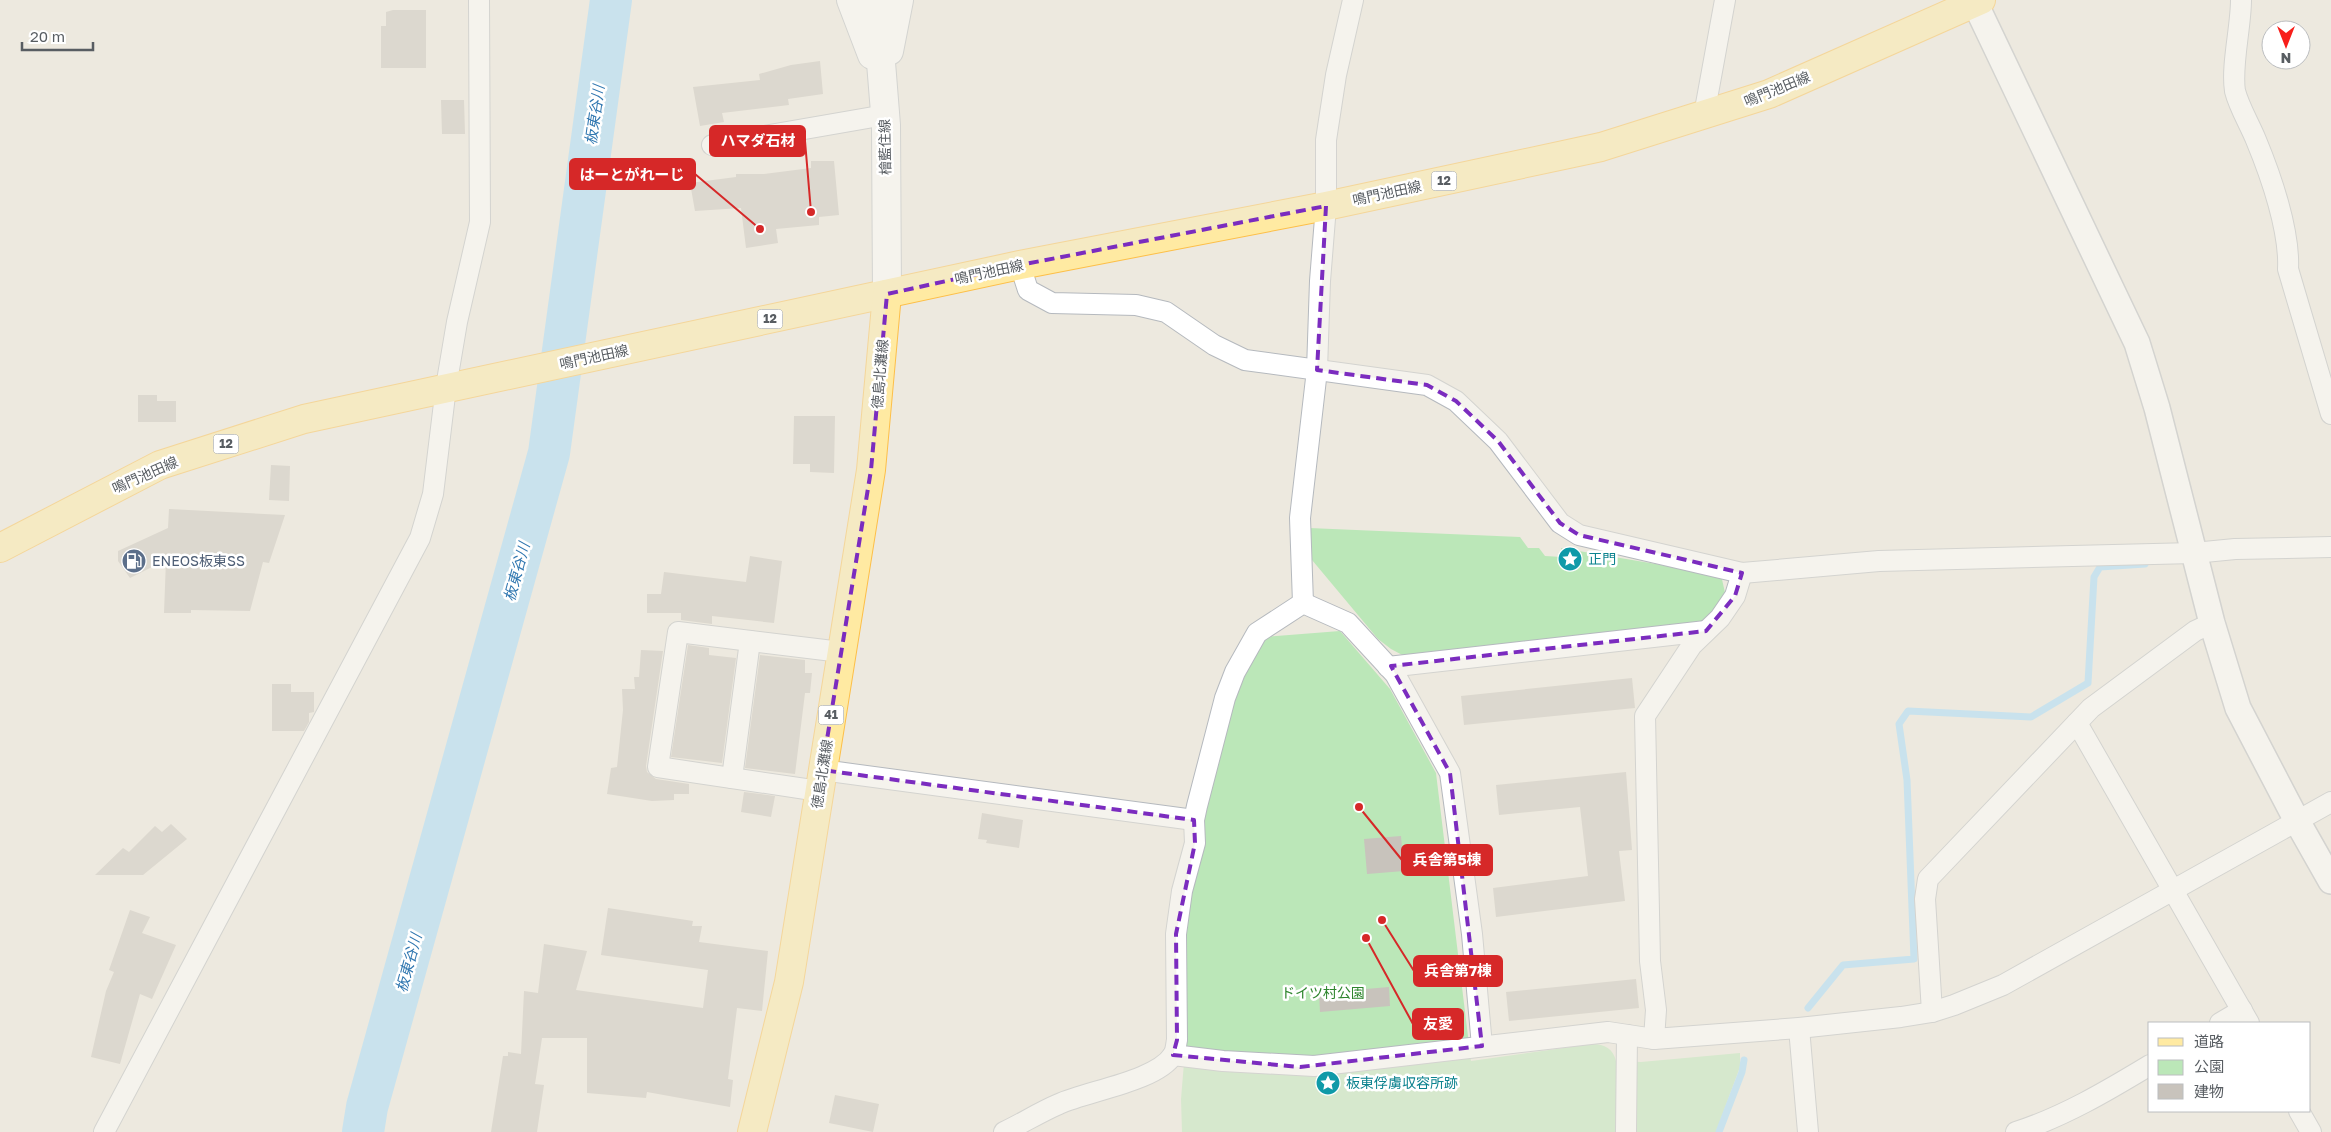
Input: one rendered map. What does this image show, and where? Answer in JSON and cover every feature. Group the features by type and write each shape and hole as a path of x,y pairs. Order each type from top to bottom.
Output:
{"main road":[{"path":"851,0 883,84"},
{"name":"檜藍住線","path":"876,0 885,115 887,294"},
{"path":"883,84 899,0"},
{"name":"鳴門池田線","path":"0,548 160,466 304,419 1020,265 1326,206 1601,148 1769,94 1978,1"},
{"name":"徳島北灘線","path":"752,1132 789,982 871,470 887,294"}],"street":[{"path":"104,1132 420,538 433,494 457,385 457,322 480,222 479,0"},
{"path":"1303,603 1300,518 1317,370 1320,281 1326,206 1326,140 1336,75 1353,0"},
{"path":"1704,115 1725,0"},
{"path":"2241,0 2235,91 2269,170 2289,252 2288,269 2331,414"},
{"path":"1978,1 2137,343 2157,408 2212,624 2238,708 2297,821 2331,881"},
{"path":"712,145 885,115"},
{"path":"1020,265 1028,290 1052,303 1136,306 1166,312 1214,345 1245,360 1427,386 1456,401 1498,441 1560,523 1579,535 1742,573 1879,561 2194,553 2235,549 2331,547"},
{"path":"1654,1039 1656,1010 1650,961 1646,716 1692,645 1720,618 1735,596 1742,573"},
{"path":"1303,603 1348,624 1395,674 1450,773 1472,934 1482,1046"},
{"path":"1004,1132 1057,1104 1082,1094 1140,1078 1162,1065 1173,1055 1177,1040 1176,934 1182,891 1195,843 1194,820 1225,698 1235,672 1257,633 1303,603"},
{"path":"1932,1012 1925,899 1928,879 2091,708 2195,631 2212,624"},
{"path":"1388,667 1706,631"},
{"path":"842,652 678,632 658,767 732,778 821,781 1194,820"},
{"path":"732,778 750,641"},
{"path":"2077,723 2245,1017 2224,1022"},
{"path":"1173,1055 1223,1061 1307,1066 1608,1032 1654,1039 1798,1028 1932,1012 2003,985 2331,802"},
{"path":"1798,1028 1808,1132"},
{"path":"1626,1132 1627,1035"},
{"path":"2016,1132 2035,1126 2108,1090 2148,1066"}],"highlighted area":[{"path":"1326,206 1317,370 1427,385 1456,401 1498,441 1560,523 1579,535 1742,573 1735,596 1706,631 1391,666 1450,773 1482,1046 1300,1067 1173,1055 1177,1040 1176,934 1195,843 1194,820 822,770 871,470 887,294 1020,265"}],"green space":[{"path":"1309,528 1520,537 1528,548 1539,548 1545,556 1562,557 1561,548 1721,575 1726,597 1705,623 1406,657 1378,639 1312,560"},
{"name":"ドイツ村公園","path":"1340,631 1390,689 1436,773 1471,1061 1592,1044 1608,1048 1613,1053 1616,1061 1641,1062 1740,1053 1740,1067 1716,1132 1182,1132 1181,1099 1186,1038 1186,934 1203,816 1239,678 1263,637"}],"building":[{"path":"393,10 426,10 426,68 381,68 381,26 386,26 386,12"},
{"path":"820,61 823,94 788,99 789,105 722,113 724,122 700,126 693,87 760,80 759,74 791,65"},
{"path":"441,100 464,100 465,134 442,134"},
{"path":"811,161 834,161 839,215 819,217 819,225 776,229 778,243 746,248 741,208 695,211 690,183 736,177 736,174 764,174 811,168"},
{"path":"138,395 157,395 157,401 176,401 176,422 138,422"},
{"path":"794,416 835,416 834,473 810,472 810,464 793,464"},
{"path":"271,465 290,466 289,501 269,500"},
{"path":"169,509 285,515 269,563 263,562 250,611 191,610 191,613 164,613 166,560 130,578 118,561 118,551 168,528"},
{"path":"750,556 782,561 774,623 712,616 712,624 681,620 681,613 647,613 647,594 661,594 664,572 746,582"},
{"path":"688,645 709,648 709,655 736,658 722,763 671,757"},
{"path":"641,650 663,651 646,766 647,772 656,779 689,784 689,794 674,794 674,800 652,801 607,794 611,768 617,767 623,710 622,689 635,689 634,677 639,677"},
{"path":"760,655 805,660 805,673 812,673 810,693 805,693 795,774 745,768"},
{"path":"1632,678 1635,708 1464,725 1461,696"},
{"path":"272,684 291,684 291,692 314,692 314,712 309,713 309,722 304,731 272,731"},
{"path":"1626,772 1632,850 1619,851 1625,901 1496,917 1493,888 1588,876 1580,807 1499,815 1496,785"},
{"path":"744,792 775,796 771,817 741,812"},
{"path":"982,813 1023,820 1019,848 986,843 987,840 978,839"},
{"path":"171,824 187,839 143,875 95,875 123,848 129,852 155,826 162,832"},
{"path":"1401,836 1404,871 1367,874 1364,839"},
{"path":"608,908 693,921 692,926 702,926 699,942 768,951 762,1011 737,1008 728,1079 733,1080 730,1107 647,1092 646,1098 587,1093 587,1038 542,1038 535,1084 544,1085 537,1132 491,1132 503,1056 508,1056 508,1052 521,1054 524,991 538,993 544,944 587,951 576,990 703,1008 708,970 601,955"},
{"path":"130,910 150,917 142,933 176,945 152,999 140,994 120,1064 91,1057 106,991 114,972 109,970"},
{"path":"1636,979 1639,1008 1509,1021 1506,992"},
{"path":"1389,987 1390,1006 1320,1012 1319,993"},
{"path":"835,1095 879,1104 873,1132 829,1123"}],"waterway":[{"name":"板東谷川","path":"363,1132 367,1107 549,453 611,0"},
{"path":"1808,1008 1843,965 1914,959 1907,780 1899,724 1908,711 2031,717 2088,683 2094,577 2100,567 2145,564"},
{"path":"1719,1132 1742,1072 1744,1060"}],"place":[{"name":"ハマダ石材","path":"811,212"},
{"name":"はーとがれーじ","path":"760,229"},
{"name":"正門","path":"1570,559"},
{"name":"ENEOS板東SS","path":"134,561"},
{"name":"兵舎第5棟","path":"1359,807"},
{"name":"兵舎第7棟","path":"1382,920"},
{"name":"友愛","path":"1366,938"},
{"name":"板東俘虜収容所跡","path":"1328,1083"}]}
